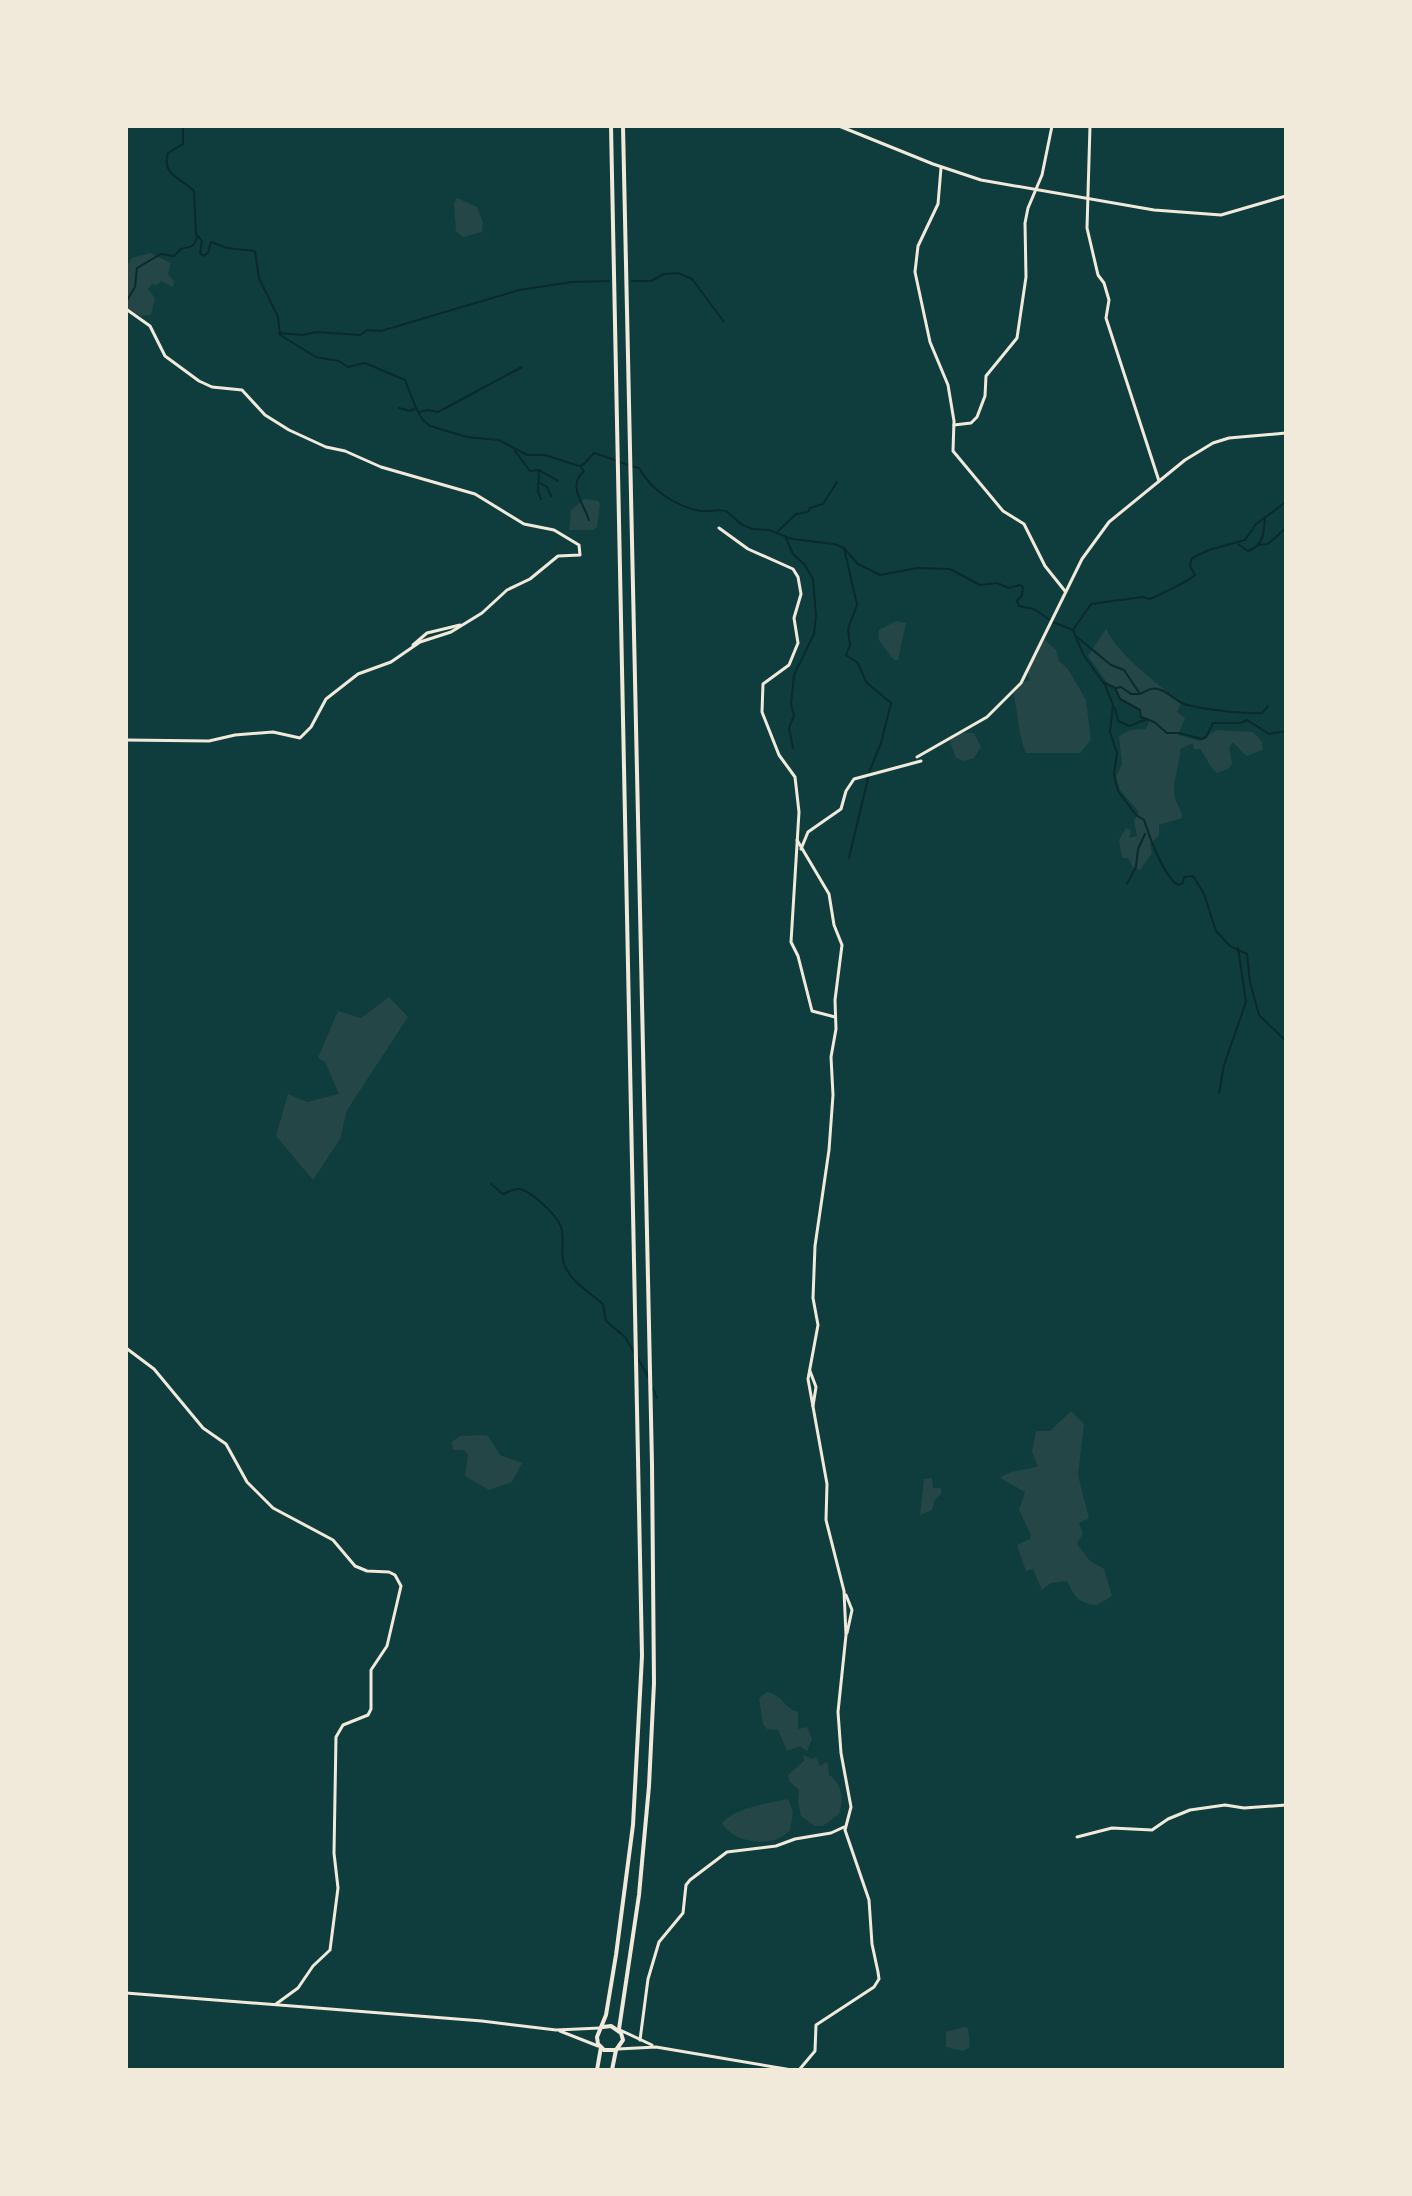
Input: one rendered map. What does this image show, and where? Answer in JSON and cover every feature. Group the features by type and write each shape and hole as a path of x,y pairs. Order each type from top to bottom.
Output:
{"highway":[{"path":"597,2070 601,2047 597,2037 603,2027 616,1955 633,1825 642,1656 611,126"},
{"path":"612,2070 616,2050 623,2040 619,2029 645,1839 654,1683 623,126"},
{"path":"603,2027 619,2029"},
{"path":"601,2047 608,2051 616,2050"}],"street":[{"path":"839,126 941,168 981,180 1086,198 1209,216 1233,213 1286,196"},
{"path":"954,425 971,423 977,417 985,396 986,376 1017,338 1026,277 1025,223 1037,190 1052,126"},
{"path":"1090,126 1086,198 1092,252 1109,300 1106,318 1159,481"},
{"path":"941,168 938,204 918,246 915,272 930,342 946,375 954,425 952,446 956,458 1003,511 1024,524 1045,566 1065,591"},
{"path":"126,309 150,326 165,356 212,387 242,390 265,415 289,430 381,467 475,494 524,524 554,530 579,545 580,555 558,556 530,579 507,590 482,613 463,624 427,633 391,662 358,674 331,694 306,734 300,738 273,732 209,741 126,740"},
{"path":"917,757 975,725 1002,705 1021,683 1053,614 1100,531 1185,460 1213,443 1229,438 1286,433"},
{"path":"719,528 750,550 792,568 798,577 801,594 794,618 798,643 789,665 768,678 761,690 764,717 779,755 795,777 799,812 791,942 798,956 812,1011 835,1017"},
{"path":"795,859 808,832 841,809 846,791 854,779 921,761"},
{"path":"797,840 829,894 834,925 842,945 835,1017 829,1150 815,1246 813,1298 818,1325 809,1369 816,1387 812,1409 827,1484 826,1520 844,1591 852,1610 846,1635 838,1712 841,1753 851,1807 846,1827 869,1900 872,1944 879,1979 874,1987 816,2025 815,2051 799,2070"},
{"path":"126,1348 154,1369 203,1428 226,1444 247,1482 273,1508 333,1540 355,1566 367,1571 389,1572 398,1578 401,1586 387,1646 371,1670 371,1709 368,1715 343,1725 336,1737 334,1853 338,1888 330,1950 313,1966 298,1988 275,2004"},
{"path":"844,1591 846,1635"},
{"path":"1077,1837 1112,1828 1152,1830 1190,1810 1225,1805 1244,1808 1286,1805"},
{"path":"640,2040 648,1979 659,1942 683,1913 686,1885 690,1880 727,1852 776,1846 846,1827"},
{"path":"126,1993 482,2021 556,2030 603,2027"},
{"path":"619,2029 656,2047"},
{"path":"556,2030 601,2047"},
{"path":"616,2050 656,2047 792,2070"}],"shaded area":[{"path":"457,198 477,207 483,223 482,232 463,237 456,231 454,203"},
{"path":"150,253 171,263 168,274 174,281 173,287 161,281 157,285 152,284 148,289 155,298 151,315 141,316 126,308 127,265 132,258"},
{"path":"584,499 600,504 597,527 593,530 569,530 571,510"},
{"path":"896,621 906,623 898,660 894,660 878,639 879,630"},
{"path":"1106,629 1129,659 1181,703 1177,712 1185,718 1178,735 1200,741 1216,730 1253,732 1262,742 1263,750 1246,756 1233,742 1229,747 1232,764 1217,773 1200,749 1194,749 1193,743 1180,749 1174,792 1182,818 1159,825 1159,836 1150,844 1152,853 1140,870 1133,867 1128,858 1122,858 1119,840 1126,828 1131,830 1129,838 1137,836 1134,821 1139,812 1120,790 1116,777 1122,764 1119,736 1130,730 1146,729 1149,722 1148,718 1141,717 1140,710 1120,699 1116,688 1108,684 1088,656"},
{"path":"1044,639 1056,650 1059,661 1068,669 1086,700 1091,740 1080,753 1026,753 1023,745 1013,693 1021,683 1030,680 1027,668"},
{"path":"974,733 981,747 974,758 964,761 956,758 950,742 952,736"},
{"path":"389,997 408,1017 347,1110 340,1139 313,1180 276,1136 288,1094 307,1102 339,1094 325,1062 318,1058 338,1011 361,1018"},
{"path":"1071,1411 1084,1424 1078,1475 1089,1518 1079,1523 1083,1533 1077,1544 1090,1561 1104,1569 1112,1596 1097,1605 1078,1598 1067,1581 1051,1583 1042,1590 1033,1569 1026,1571 1017,1545 1030,1539 1031,1535 1019,1510 1025,1492 1000,1478 1038,1466 1032,1452 1036,1431 1050,1431"},
{"path":"460,1436 488,1436 500,1455 522,1463 512,1482 489,1490 465,1476 468,1455 464,1450 453,1450 452,1442"},
{"path":"932,1478 933,1488 941,1488 941,1494 934,1501 932,1510 920,1515 924,1479"},
{"path":"767,1692 798,1712 798,1729 807,1727 812,1739 807,1751 800,1746 787,1751 778,1730 767,1729 763,1724 759,1698"},
{"path":"803,1755 813,1759 816,1757 820,1766 826,1762 829,1775 837,1782 841,1792 839,1814 823,1826 815,1826 801,1816 799,1790 790,1782 788,1775 804,1761"},
{"path":"788,1799 793,1812 790,1830 774,1840 754,1842 735,1836 722,1823 744,1810"},
{"path":"968,2028 970,2047 963,2051 946,2047 946,2032"}],"waterway":[{"path":"183,126 183,144 168,153 167,166 194,191 196,234 202,241 200,253 203,256 208,253 211,242 227,248 255,251 259,278 278,317 280,335 316,357 339,361 348,367 365,363 405,380 416,408 430,426 467,437 499,440 527,455 545,455 579,466 594,453 639,468 657,490 682,505 701,511 726,511 752,529 769,530 792,539 834,544 844,548 858,564 880,575 917,568 950,569 980,585 997,583 1009,588 1023,587 1017,601 1019,606 1034,609 1053,622 1073,630 1083,654 1105,685 1113,705 1110,732 1117,753 1114,774 1118,791 1136,815 1144,820 1167,874 1178,885 1183,883 1184,877 1193,876 1204,894 1216,931 1230,946 1247,954 1250,982 1259,1015 1286,1041"},
{"path":"126,302 135,287 137,268 161,254 174,256 181,249 193,245 197,236"},
{"path":"632,281 651,281 664,274 678,273 692,279 724,322"},
{"path":"279,333 360,335 367,330 381,331 519,290 572,282 609,281"},
{"path":"419,412 438,412 522,367"},
{"path":"399,408 410,411 416,408"},
{"path":"515,451 530,471 539,470 538,492 541,499"},
{"path":"581,467 584,471 577,488 589,520"},
{"path":"539,470 558,481"},
{"path":"777,532 796,514 823,504 837,482"},
{"path":"540,483 547,487 551,496"},
{"path":"1073,630 1091,604 1142,597 1150,599 1186,581 1195,575 1190,566 1192,558 1245,540 1256,524 1286,502"},
{"path":"1238,544 1248,551 1257,545 1263,533 1265,517"},
{"path":"1259,545 1268,544 1286,528"},
{"path":"786,538 793,554 813,579 816,616 814,634 794,675 791,704 794,715 789,728 793,748"},
{"path":"844,548 857,605 848,629 850,645 846,655 858,663 866,682 891,703 881,743 870,770 849,858"},
{"path":"1077,637 1111,665 1124,670 1140,694 1158,689 1187,705 1232,712 1262,713 1268,706"},
{"path":"1103,682 1115,688 1120,699 1140,710 1141,717 1154,722 1167,733 1202,739 1213,723 1241,723 1247,720 1269,734 1286,731"},
{"path":"1116,688 1139,694"},
{"path":"1115,708 1118,721 1129,726 1147,719"},
{"path":"1127,884 1136,867 1138,849 1145,834"},
{"path":"1219,1093 1224,1065 1246,1002 1238,948"},
{"path":"491,1184 503,1194 515,1189 525,1191 555,1216 562,1231 563,1259 567,1270 603,1304 606,1321 625,1337 635,1354"},
{"path":"638,1359 649,1378"},
{"path":"653,1388 657,1398"}]}
